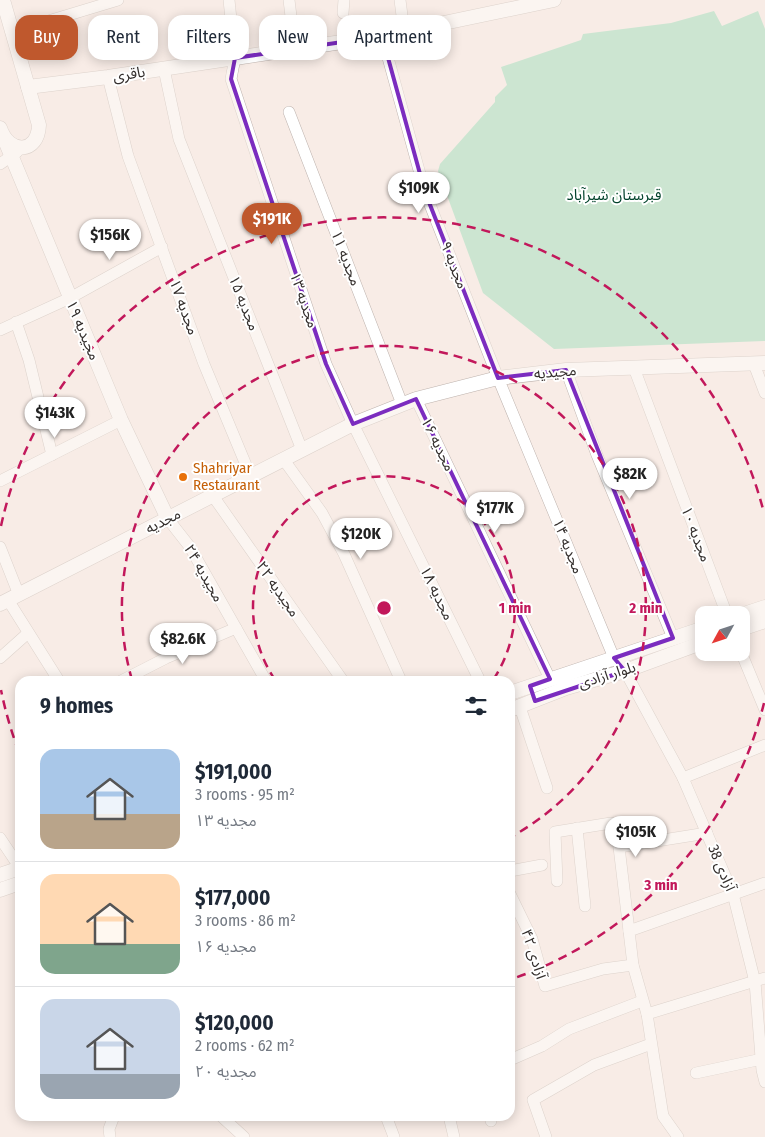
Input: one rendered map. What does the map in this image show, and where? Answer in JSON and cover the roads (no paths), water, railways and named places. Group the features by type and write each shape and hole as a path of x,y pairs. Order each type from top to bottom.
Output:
{"street":[{"path":"2,133 9,144 23,147 30,145 36,140 39,133 39,125 3,0"},
{"path":"12,32 118,0"},
{"name":"مجدیه ۱۳","path":"229,0 231,15"},
{"path":"289,0 291,15"},
{"path":"343,13 344,0"},
{"path":"400,0 402,15"},
{"name":"باقری","path":"451,21 554,0"},
{"name":"باقری","path":"28,87 222,60"},
{"name":"مجدیه ۱۳","path":"235,60 231,79 248,132 326,364 353,424"},
{"name":"مجدیه ۹","path":"389,60 425,192 498,378"},
{"name":"مجدیه ۱۵","path":"164,69 180,139 302,450"},
{"name":"مجدیه ۱۷","path":"108,77 128,156 204,364 251,477"},
{"name":"مجدیه ۱۱","path":"289,112 402,404"},
{"name":"مجیدیه ۱۹","path":"2,133 6,160 70,298 121,420 168,519"},
{"path":"6,160 23,147"},
{"path":"0,330 70,298 162,247"},
{"path":"16,322 29,360 52,455"},
{"path":"760,364 765,393"},
{"name":"مجیدیه","path":"353,424 416,399 498,378 566,370 760,364"},
{"name":"مجدیه ۱۰","path":"634,368 724,606"},
{"path":"566,370 597,455 673,638"},
{"name":"مجدیه ۱۴","path":"498,378 614,658 625,671"},
{"name":"مجدیه ۱۶","path":"416,399 550,679"},
{"path":"0,481 121,420"},
{"name":"مجدیه","path":"9,600 353,424"},
{"name":"مجدیه ۱۸","path":"353,424 478,676"},
{"path":"284,460 322,513 344,554 399,676"},
{"name":"مجیدیه ۲۲","path":"213,496 340,676"},
{"name":"مجیدیه ۲۴","path":"168,519 190,547 263,676"},
{"path":"0,547 9,600 56,676"},
{"path":"750,612 765,607"},
{"path":"750,626 765,621"},
{"path":"131,676 166,658 236,628"},
{"name":"بلوار آزادی","path":"515,691 695,631"},
{"path":"0,658 28,633"},
{"name":"بلوار آزادی","path":"515,709 566,688 625,671 695,645"},
{"path":"745,661 765,710"},
{"name":"آزادی 38","path":"625,671 683,778 733,894 760,980 765,1082"},
{"path":"530,686 535,701"},
{"path":"515,709 547,788"},
{"path":"683,778 765,746"},
{"path":"557,881 555,832 613,824 616,826 633,965 647,1014 663,1116 678,1137"},
{"path":"577,828 585,906"},
{"path":"619,847 707,833"},
{"path":"0,838 15,860"},
{"path":"515,870 542,865"},
{"path":"0,875 15,870"},
{"path":"629,931 765,882"},
{"path":"0,890 15,885"},
{"name":"آزادی ۴۲","path":"515,904 532,939 545,986 603,969 633,965"},
{"path":"647,1014 760,980"},
{"path":"515,1056 542,1046 569,1030 642,1001"},
{"path":"546,1137 533,1100 594,1065 651,1044"},
{"path":"696,1073 763,1066"},
{"path":"110,1137 109,1129 112,1121"},
{"path":"227,1121 244,1136"},
{"path":"388,1121 394,1137"},
{"path":"450,1121 454,1137"}],"place":[{"name":"Shahriyar Restaurant","path":"183,477"}],"park label":[{"name":"قبرستان شیرآباد","path":"614,195"}]}
